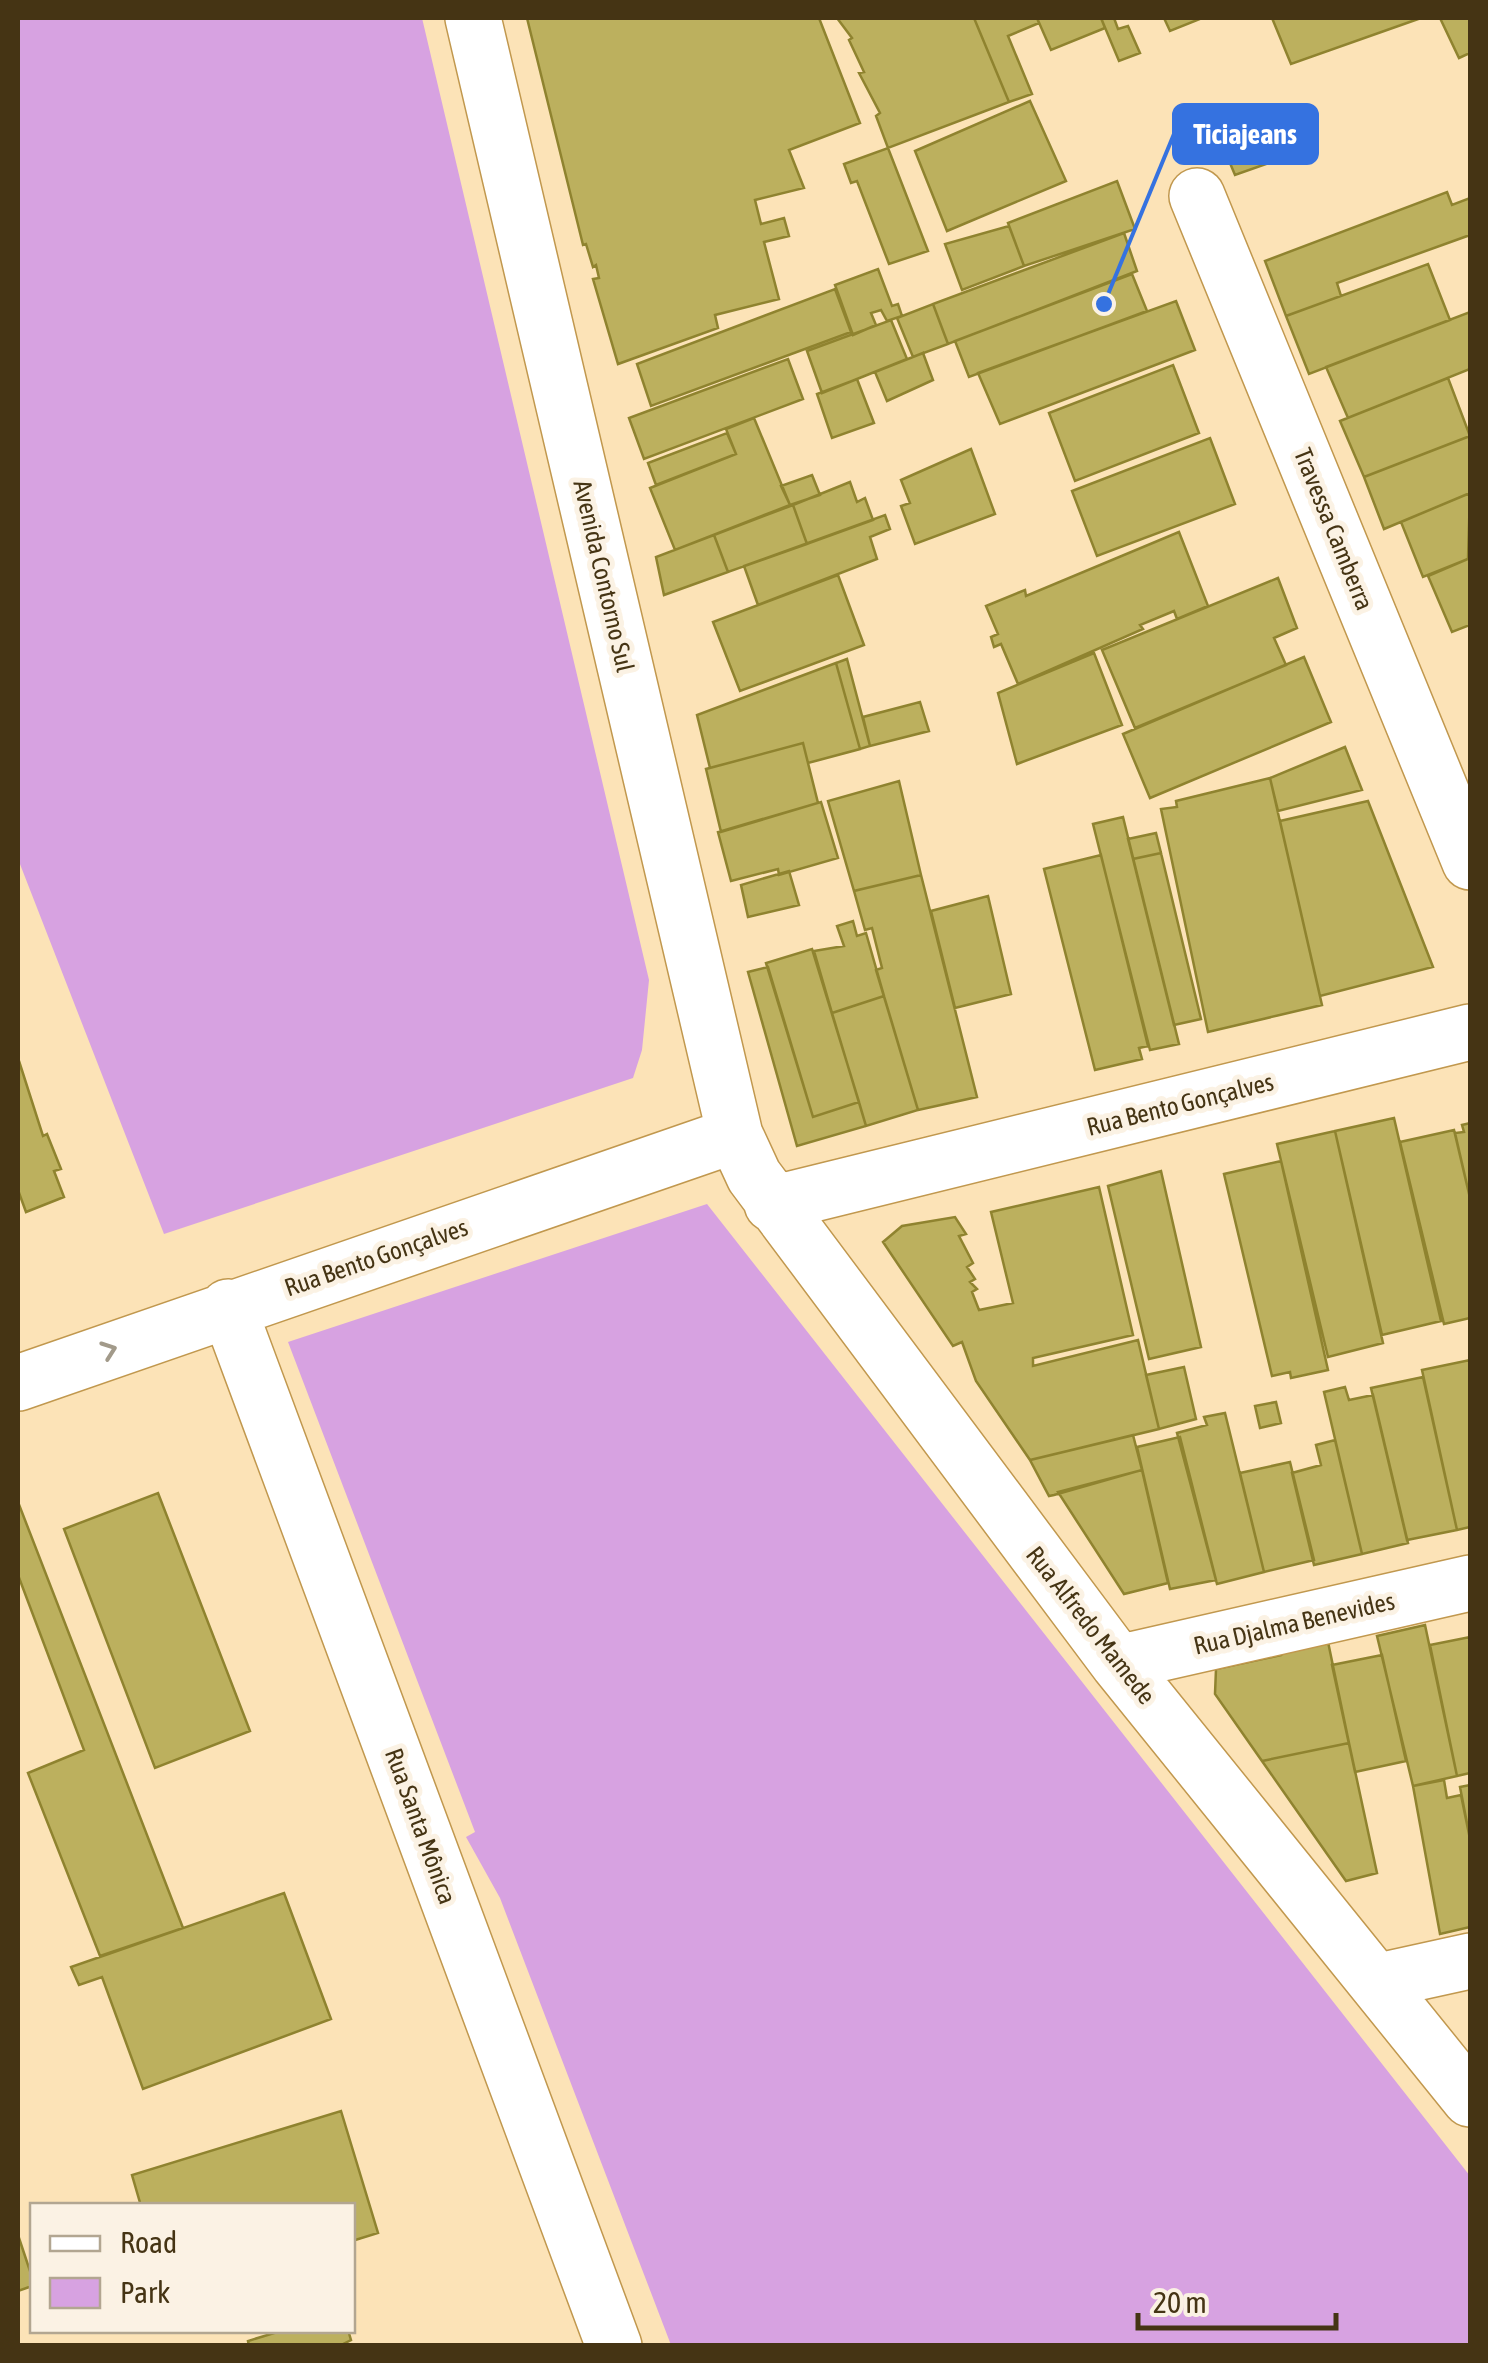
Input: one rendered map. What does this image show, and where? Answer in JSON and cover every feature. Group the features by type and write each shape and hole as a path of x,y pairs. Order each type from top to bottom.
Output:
{"street":[{"name":"Avenida Contorno Sul","path":"474,18 735,1135"},
{"name":"Travessa Camberra","path":"1197,196 1470,862"},
{"name":"Rua Bento Gonçalves","path":"772,1204 1470,1032"},
{"name":"Rua Alfredo Mamede","path":"735,1135 772,1204 1118,1663 1379,1981 1470,2099"},
{"name":"Rua Bento Gonçalves","path":"18,1384 228,1307 735,1135"},
{"name":"Rua Santa Mônica","path":"228,1307 614,2346"},
{"name":"Rua Djalma Benevides","path":"1118,1663 1470,1583"},
{"path":"1379,1981 1470,1961"}],"green space":[{"path":"18,18 422,18 649,980 642,1050 633,1078 164,1234 18,859"},
{"path":"707,1204 1470,2176 1470,2345 671,2345 500,1898 466,1837 475,1832 288,1342"}],"building":[{"path":"527,18 819,18 860,123 789,150 804,188 755,200 761,224 784,218 789,236 764,242 779,299 715,315 718,328 618,364 593,279 599,278 596,265 593,267 586,244 583,245"},
{"path":"837,18 974,18 1009,102 888,148 876,116 880,113 859,73 864,72 849,40 852,38"},
{"path":"974,18 1037,18 1039,23 1008,36 1032,94 1009,102"},
{"path":"1037,18 1101,18 1105,28 1051,50"},
{"path":"1101,18 1114,18 1118,29 1128,26 1140,53 1119,61"},
{"path":"1164,18 1200,18 1200,19 1170,31"},
{"path":"1272,18 1421,18 1291,64"},
{"path":"1440,18 1470,18 1470,53 1459,58"},
{"path":"1030,101 1066,181 947,231 915,151"},
{"path":"1299,107 1314,147 1235,175 1219,137"},
{"path":"888,148 928,251 889,264 857,181 851,183 844,164"},
{"path":"1117,181 1135,229 1024,266 1008,223"},
{"path":"1447,192 1452,205 1470,198 1470,235 1337,283 1341,296 1286,316 1265,261"},
{"path":"1009,226 1024,266 962,290 945,244"},
{"path":"1124,233 1137,271 948,344 933,304"},
{"path":"1428,264 1450,320 1309,374 1286,316"},
{"path":"878,269 892,306 898,304 902,316 887,321 881,310 871,313 876,325 853,335 835,285"},
{"path":"1132,274 1147,311 969,377 955,341"},
{"path":"835,289 851,332 651,406 637,364"},
{"path":"1176,301 1195,350 1000,424 978,373"},
{"path":"933,304 948,344 913,357 897,318"},
{"path":"1470,312 1470,369 1348,418 1326,367"},
{"path":"891,320 907,359 822,393 807,351"},
{"path":"923,353 933,380 887,401 875,372"},
{"path":"788,359 803,399 644,459 629,418"},
{"path":"1173,365 1199,433 1075,481 1049,413"},
{"path":"1448,378 1470,436 1364,477 1340,421"},
{"path":"857,379 874,423 832,438 817,394"},
{"path":"754,418 790,505 675,550 650,488 736,454 726,429"},
{"path":"727,433 736,454 656,485 648,463"},
{"path":"1470,436 1470,493 1384,529 1364,477"},
{"path":"1210,438 1235,504 1097,556 1072,491"},
{"path":"971,449 995,514 915,544 901,506 910,503 901,480"},
{"path":"812,475 820,495 790,505 781,486"},
{"path":"850,482 857,502 865,498 873,520 807,544 793,505"},
{"path":"1470,493 1468,559 1423,577 1401,522"},
{"path":"793,505 807,544 728,572 714,535"},
{"path":"885,515 890,529 870,537 877,559 758,605 744,566"},
{"path":"1179,532 1208,606 1177,619 1174,611 1140,625 1143,629 1018,684 1001,644 994,647 991,637 998,634 986,606 1025,590 1026,596"},
{"path":"714,535 728,572 664,595 656,557"},
{"path":"1470,558 1470,625 1452,632 1428,576"},
{"path":"838,575 864,645 740,691 713,622"},
{"path":"1278,578 1297,628 1274,638 1286,665 1135,728 1102,650"},
{"path":"1094,653 1122,725 1017,764 998,693"},
{"path":"1304,657 1331,722 1150,798 1123,734"},
{"path":"847,659 870,746 860,749 836,663"},
{"path":"836,663 860,749 808,763 803,743 710,768 697,715"},
{"path":"920,702 929,731 870,746 863,717"},
{"path":"803,743 818,803 721,832 706,769"},
{"path":"1345,747 1362,790 1278,811 1270,778"},
{"path":"1270,778 1322,1005 1208,1032 1161,809 1177,807 1176,801"},
{"path":"899,781 921,875 854,891 828,801"},
{"path":"1368,801 1433,967 1320,996 1280,821"},
{"path":"821,802 838,858 779,875 778,869 731,881 718,832"},
{"path":"1123,817 1179,1044 1150,1050 1093,824"},
{"path":"1156,833 1161,853 1133,859 1128,839"},
{"path":"1161,853 1201,1019 1174,1025 1133,859"},
{"path":"1101,855 1148,1046 1139,1048 1142,1059 1095,1070 1044,869"},
{"path":"789,871 799,905 748,917 741,885"},
{"path":"921,875 977,1097 918,1110 876,970 882,968 872,928 865,930 854,891"},
{"path":"988,896 1011,994 955,1008 931,911"},
{"path":"853,921 857,936 866,933 884,996 832,1013 814,951 844,946 837,926"},
{"path":"812,949 859,1102 813,1117 766,963"},
{"path":"768,967 813,1117 859,1102 866,1126 797,1146 748,972"},
{"path":"884,996 918,1110 866,1126 832,1013"},
{"path":"19,1061 43,1136 47,1134 61,1169 54,1171 64,1197 26,1212 18,1190"},
{"path":"1394,1118 1441,1321 1382,1335 1335,1131"},
{"path":"1470,1123 1470,1198 1455,1133 1464,1132 1462,1125"},
{"path":"1454,1130 1470,1198 1470,1318 1444,1324 1400,1142"},
{"path":"1335,1131 1383,1343 1328,1357 1277,1144"},
{"path":"1281,1161 1328,1370 1291,1378 1290,1372 1272,1376 1224,1174"},
{"path":"1161,1171 1201,1347 1149,1359 1108,1186"},
{"path":"1099,1187 1133,1335 1033,1358 1033,1366 1138,1340 1159,1429 1030,1460 976,1381 962,1342 953,1346 883,1242 902,1226 955,1217 966,1234 959,1236 973,1263 967,1267 975,1279 970,1282 977,1289 972,1292 979,1310 1013,1303 991,1212"},
{"path":"1470,1360 1470,1527 1457,1530 1422,1370"},
{"path":"1184,1367 1196,1419 1159,1429 1146,1375"},
{"path":"1423,1377 1457,1530 1407,1540 1371,1388"},
{"path":"1345,1387 1349,1400 1373,1395 1408,1543 1362,1554 1324,1392"},
{"path":"1276,1402 1281,1423 1260,1428 1255,1406"},
{"path":"1225,1413 1264,1572 1217,1584 1177,1433 1207,1425 1204,1417"},
{"path":"1133,1435 1142,1470 1054,1495 1049,1496 1030,1460"},
{"path":"1180,1437 1216,1580 1170,1589 1137,1447"},
{"path":"1335,1440 1362,1554 1314,1565 1292,1473 1321,1465 1316,1445"},
{"path":"1290,1462 1314,1560 1264,1572 1240,1473"},
{"path":"1142,1470 1168,1583 1124,1594 1058,1492"},
{"path":"158,1493 250,1731 155,1768 64,1529"},
{"path":"18,1502 183,1928 100,1956 28,1773 84,1750 18,1575"},
{"path":"1425,1625 1457,1776 1413,1786 1377,1636"},
{"path":"1327,1637 1349,1743 1262,1761 1215,1694 1216,1669 1281,1655 1279,1647"},
{"path":"1470,1637 1470,1773 1457,1776 1430,1645"},
{"path":"1382,1655 1406,1761 1355,1772 1332,1665"},
{"path":"1349,1743 1377,1873 1346,1881 1262,1761"},
{"path":"1444,1780 1447,1798 1461,1795 1470,1839 1470,1927 1440,1934 1413,1786"},
{"path":"1470,1785 1470,1839 1460,1787"},
{"path":"284,1893 331,2019 143,2089 102,1977 79,1985 71,1967"},
{"path":"341,2111 378,2233 355,2240 355,2203 140,2203 132,2175"},
{"path":"18,2235 30,2271 30,2287 18,2291"},
{"path":"274,2333 349,2333 351,2340 339,2346 249,2346 248,2341"}],"place":[{"name":"Ticiajeans","path":"1104,304"}]}
